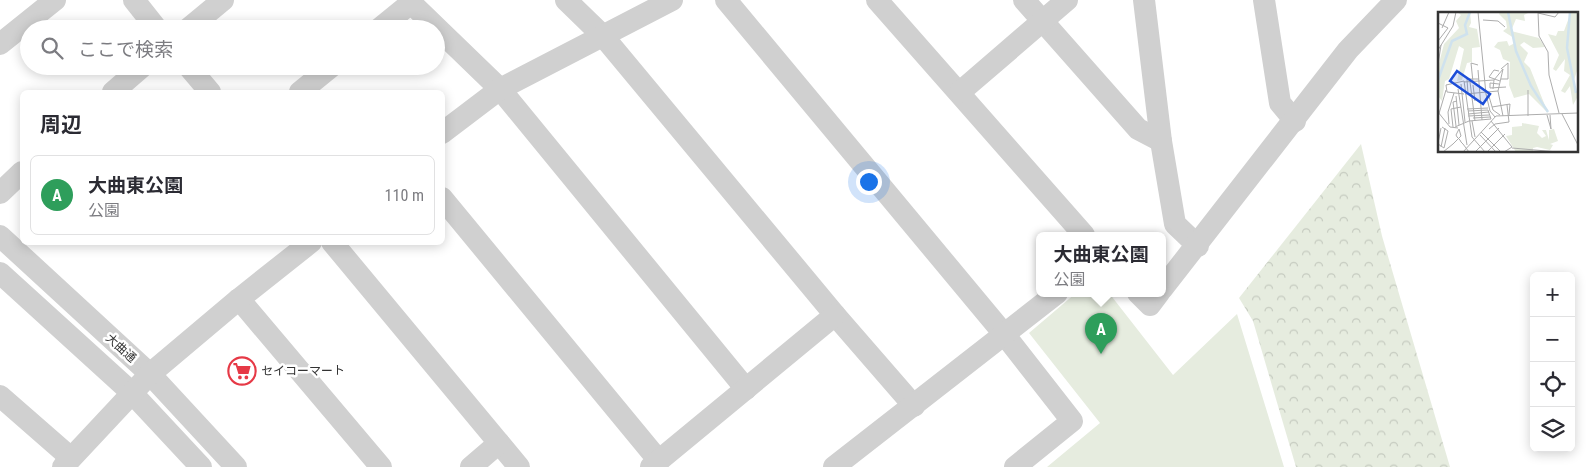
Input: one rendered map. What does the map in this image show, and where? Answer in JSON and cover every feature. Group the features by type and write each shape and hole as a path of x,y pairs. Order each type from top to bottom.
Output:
{"street":[{"path":"29,20 54,0"},
{"path":"134,0 150,20"},
{"path":"199,20 224,0"},
{"path":"566,0 603,36 835,315 914,406"},
{"path":"445,131 500,89 672,0"},
{"path":"726,0 1004,334 1072,420 1016,467"},
{"path":"877,0 1081,232"},
{"path":"1024,0 1138,129 1161,141"},
{"path":"960,92 1067,0"},
{"path":"1144,0 1161,141 1174,224 1198,246"},
{"path":"1264,0 1280,103 1295,121"},
{"path":"1166,284 1198,246 1348,50 1396,0"},
{"path":"388,20 410,1 429,20"},
{"path":"0,44 20,28"},
{"path":"445,35 500,89 746,389"},
{"path":"115,90 133,75"},
{"path":"196,75 208,90"},
{"path":"302,90 321,75"},
{"path":"1,189 20,174"},
{"path":"445,202 655,464 835,315"},
{"name":"大曲通","path":"0,236 150,374 236,467"},
{"path":"0,396 67,462 150,374 239,299 307,245"},
{"path":"334,245 519,467"},
{"path":"0,273 132,392 201,467"},
{"path":"837,466 1052,297"},
{"path":"1142,297 1150,305 1157,297"},
{"path":"239,299 380,467"},
{"path":"471,467 499,443"}],"green space":[{"path":"1361,144 1382,236 1450,467 1296,467 1253,321 1239,298"},
{"path":"1071,297 1112,297 1173,375 1237,314 1284,467 1047,467 1100,423 1029,333"}],"place":[{"name":"大曲東公園","path":"1101,354"},
{"name":"セイコーマート","path":"242,371"}]}
